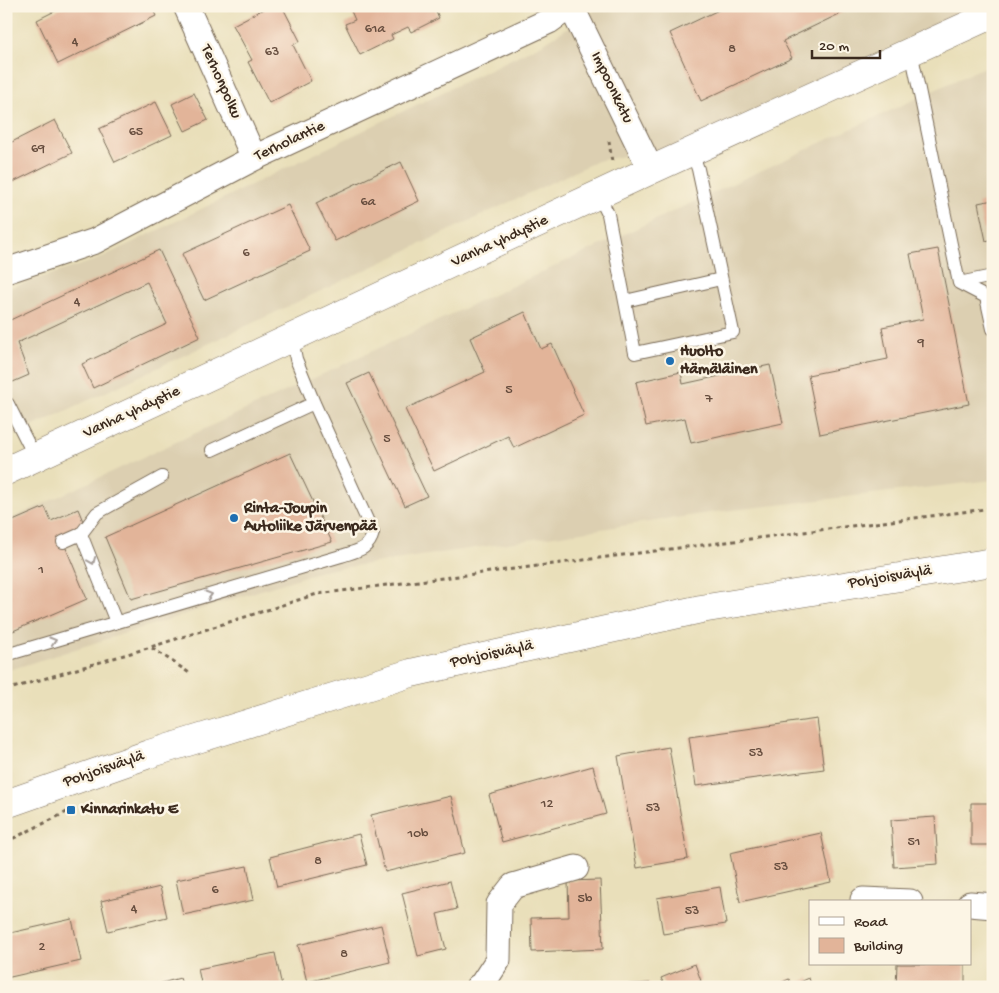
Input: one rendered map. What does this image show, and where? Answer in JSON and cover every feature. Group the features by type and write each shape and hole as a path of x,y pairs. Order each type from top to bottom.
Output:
{"street":[{"name":"Terhonpolku","path":"186,6 254,158"},
{"name":"Terholantie","path":"6,270 95,241 254,158 549,21 571,6"},
{"name":"Impoonkatu","path":"571,6 651,170"},
{"name":"Vanha yhdystie","path":"6,471 651,170 993,14"},
{"name":"Pohjoisväylä","path":"6,804 149,754 411,673 701,609 993,562"},
{"path":"478,987 481,986 498,960 499,904 512,886 576,868"},
{"path":"972,904 993,906"}],"lane":[{"path":"911,51 959,283"},
{"path":"608,191 608,214 635,353 733,332 698,169 692,152"},
{"path":"959,283 993,276"},
{"path":"625,301 722,279"},
{"path":"959,283 986,297 993,329"},
{"path":"6,655 361,550 367,546 373,532 314,403 296,359 292,339"},
{"path":"212,450 314,403"},
{"path":"6,405 8,404 35,457"},
{"path":"63,542 81,534 97,513 162,477"},
{"path":"81,534 116,622"}],"path":[{"path":"608,191 609,140"},
{"path":"6,690 151,647 317,594 993,508"},
{"path":"151,647 191,674"},
{"path":"6,842 71,810"}],"shaded area":[{"path":"601,6 976,6 688,144 597,161 6,439 6,289 96,260 544,43"},
{"path":"993,63 993,480 715,512 321,571 6,671 6,521"}],"building":[{"path":"65,6 151,6 156,16 58,64 37,20"},
{"path":"269,6 282,6 300,41 293,45 311,81 269,103 248,62 252,60 233,25"},
{"path":"361,6 434,6 439,18 411,32 408,27 391,35 393,39 360,55 345,24 355,20 351,11"},
{"path":"727,6 856,6 783,41 792,58 701,101 670,33"},
{"path":"194,93 208,120 185,131 172,104"},
{"path":"156,102 172,135 115,162 99,129"},
{"path":"55,120 72,153 9,184 6,178 6,145"},
{"path":"401,162 419,201 335,241 316,203"},
{"path":"993,200 993,239 986,241 978,203"},
{"path":"288,205 310,251 204,300 182,254"},
{"path":"938,249 969,404 820,434 808,375 888,359 882,327 923,319 910,254"},
{"path":"159,250 200,337 93,388 82,364 167,324 147,282 17,343 29,375 6,385 6,322"},
{"path":"525,312 541,349 552,344 584,415 514,448 508,436 434,471 405,409 485,372 470,338"},
{"path":"770,365 783,423 691,443 685,418 646,426 636,382 681,372 683,384"},
{"path":"369,373 427,496 405,506 347,383"},
{"name":"Rinta-Joupin Autoliike Järvenpää","path":"290,453 332,542 131,599 105,537"},
{"path":"45,507 51,521 78,509 87,531 63,541 87,599 6,634 6,524"},
{"path":"817,719 824,769 696,786 689,737"},
{"path":"669,747 688,859 637,868 618,756"},
{"path":"593,766 606,814 502,842 489,795"},
{"path":"451,796 465,853 385,872 371,815"},
{"path":"971,803 993,803 993,845 971,845"},
{"path":"935,817 938,864 894,867 891,820"},
{"path":"821,833 831,882 740,902 730,853"},
{"path":"359,834 367,865 277,887 270,857"},
{"path":"247,866 254,900 183,915 176,880"},
{"path":"600,880 603,949 532,952 531,918 569,917 568,881"},
{"path":"450,881 457,909 437,914 446,949 418,956 402,893"},
{"path":"160,887 167,917 108,931 101,901"},
{"path":"720,887 726,924 663,934 657,898"},
{"path":"72,919 81,961 6,978 6,934"},
{"path":"381,925 390,962 307,982 298,945"},
{"path":"275,953 282,987 202,987 198,969"},
{"path":"695,964 701,981 687,987 665,987 661,978"},
{"path":"897,966 965,966 965,987 896,987"},
{"path":"180,978 183,987 151,986"},
{"path":"809,978 812,987 772,987 789,979 792,986"},
{"path":"650,983 650,987 615,987 615,985"}],"place":[{"name":"Huolto Hämäläinen","path":"670,361"},
{"name":"Rinta-Joupin Autoliike Järvenpää","path":"234,518"},
{"name":"Kinnarinkatu E","path":"71,810"}]}
